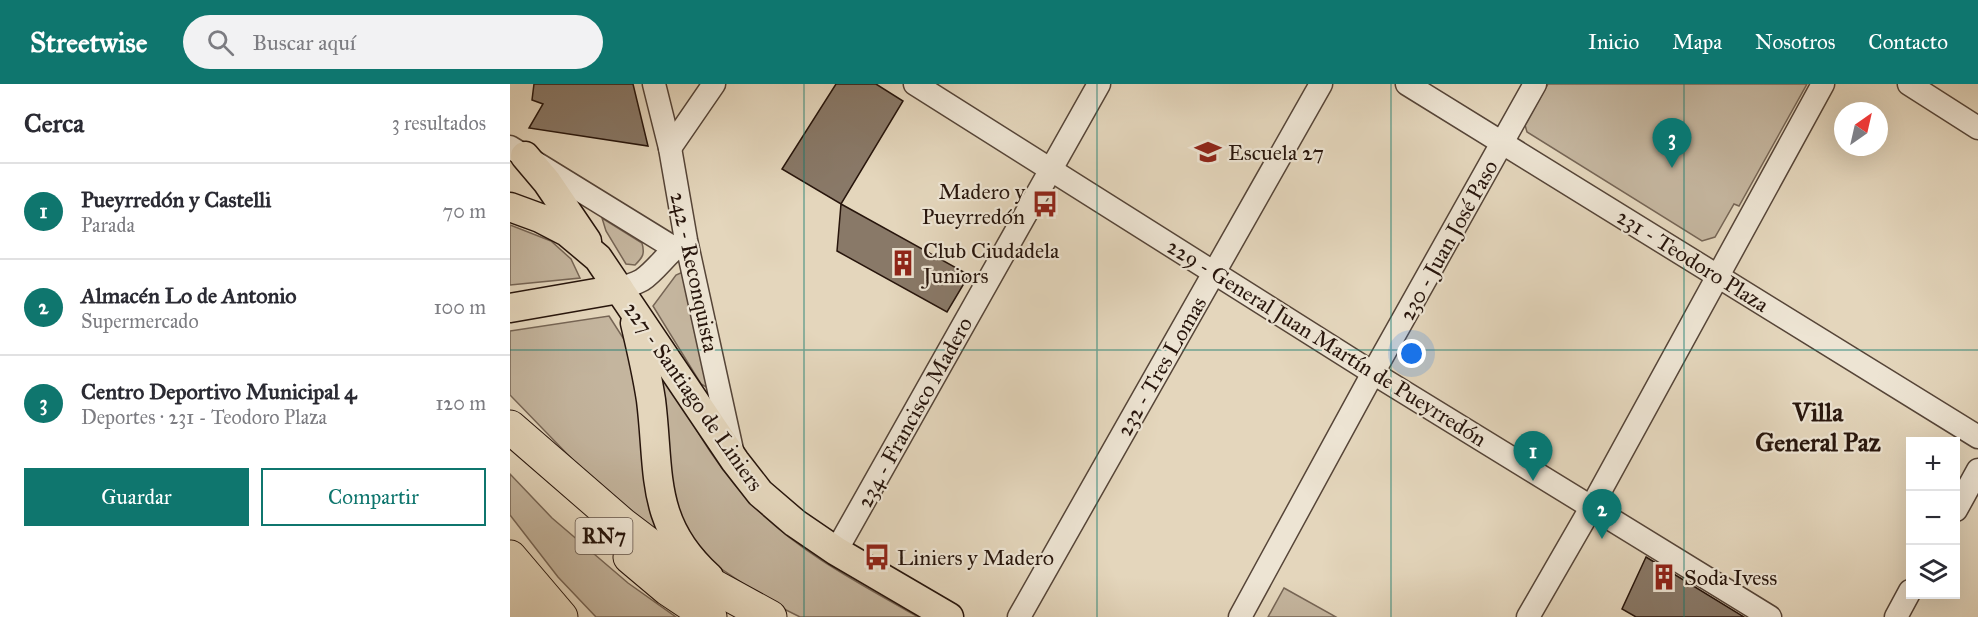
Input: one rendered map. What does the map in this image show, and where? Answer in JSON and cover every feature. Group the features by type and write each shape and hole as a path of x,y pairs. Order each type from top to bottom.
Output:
{"highway":[{"path":"510,427 623,525 677,566 720,607 770,617"},
{"name":"RN7","path":"510,442 557,492 603,535 668,588 720,607"},
{"path":"510,557 561,617"},
{"path":"510,595 527,617"}],"main road":[{"path":"518,151 561,201 598,258"},
{"name":"227 - Santiago de Liniers","path":"510,207 540,218 567,232 598,258 735,461 760,493 795,523 836,551 949,617"},
{"path":"510,308 625,299 651,399 657,474 666,513 674,535 720,607"}],"street":[{"name":"242 - Reconquista","path":"654,84 670,148 680,244 735,461"},
{"path":"670,148 714,84"},
{"name":"229 - General Juan Martín de Pueyrredón","path":"915,84 1373,373 1770,617"},
{"name":"234 - Francisco Madero","path":"836,551 1099,84"},
{"name":"232 - Tres Lomas","path":"1019,617 1321,84"},
{"name":"231 - Teodoro Plaza","path":"1407,84 1978,437"},
{"name":"230 - Juan José Paso","path":"1240,617 1535,84"},
{"path":"1528,617 1592,506 1823,84"},
{"path":"1909,84 1978,128"},
{"path":"518,151 680,244 641,280 625,299"},
{"path":"1960,503 1978,470"},
{"path":"1896,617 1906,599"}],"shaded area":[{"path":"1548,84 1807,84 1739,206 1734,204 1715,237 1702,241 1527,132 1525,125"},
{"path":"602,218 642,243 643,255 635,265 626,264 606,231"},
{"path":"510,225 551,241 571,259 580,278 510,285"},
{"path":"685,271 708,388 701,384 653,306 676,275"},
{"path":"609,316 627,344 636,364 657,528 655,532 603,491 510,395 510,331"},
{"path":"649,349 712,454 759,511 815,556 918,617 800,617 772,603 717,566 685,529 667,472"},
{"path":"510,474 552,518 628,583 676,617 596,617 558,577 510,515"},
{"path":"1284,588 1336,617 1268,617"}],"building":[{"path":"534,84 633,84 648,146 529,128 543,104 532,100"},
{"path":"836,84 876,84 903,101 841,204 782,169"},
{"name":"Club Ciudadela Juniors","path":"841,204 969,275 947,312 837,251"},
{"name":"Soda Ivess","path":"1646,557 1744,617 1636,617 1622,609"}],"place":[{"name":"Escuela 27","path":"1208,152"},
{"name":"Centro Deportivo Municipal 4","path":"1672,168"},
{"name":"Madero y Pueyrredón","path":"1045,204"},
{"name":"Club Ciudadela Juniors","path":"903,263"},
{"name":"Pueyrredón y Castelli","path":"1533,481"},
{"name":"Almacén Lo de Antonio","path":"1602,539"},
{"name":"Liniers y Madero","path":"877,557"},
{"name":"Soda Ivess","path":"1664,577"}],"district":[{"name":"Villa General Paz","path":"1818,427"}]}
